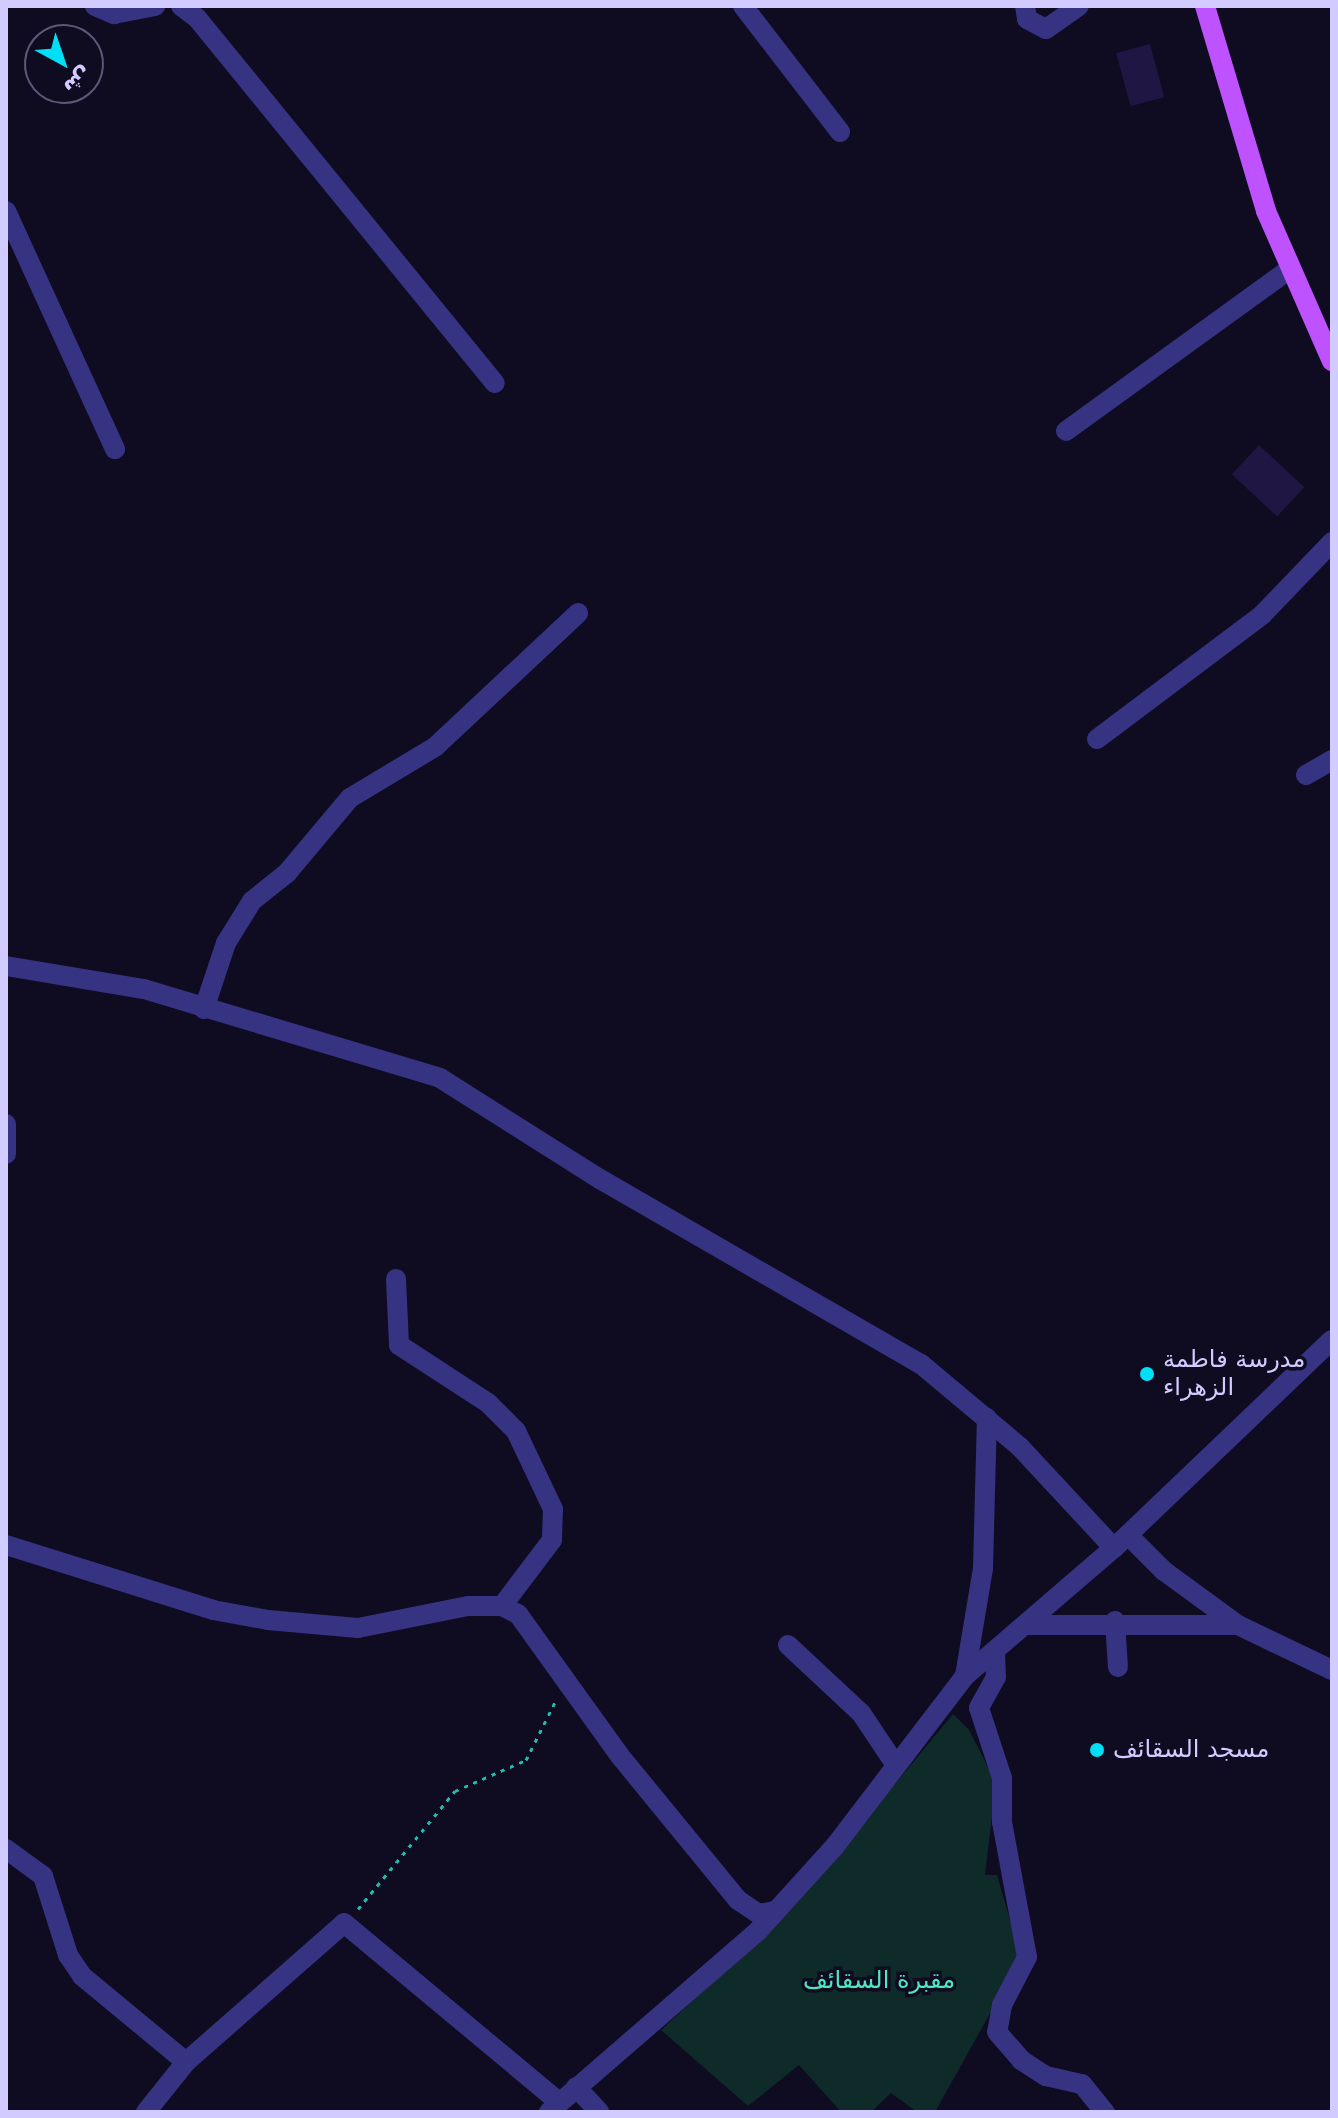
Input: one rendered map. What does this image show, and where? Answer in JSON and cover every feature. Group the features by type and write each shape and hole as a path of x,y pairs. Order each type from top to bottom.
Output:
{"main road":[{"path":"1205,6 1240,134 1290,269 1332,361"}],"street":[{"path":"95,6 114,14 155,6"},
{"path":"181,6 197,18 495,383"},
{"path":"743,6 840,132"},
{"path":"1025,6 1027,19 1046,29 1079,6"},
{"path":"6,211 115,449"},
{"path":"1066,431 1290,269"},
{"path":"1097,739 1262,615 1332,542"},
{"path":"204,1009 226,943 252,901 287,873 350,798 435,747 578,613"},
{"path":"1306,775 1332,760"},
{"path":"6,966 144,989 204,1009 397,1060 440,1078 600,1179 879,1334 987,1418 1121,1542 1238,1625 1332,1670"},
{"path":"6,1124 6,1154"},
{"path":"396,1279 399,1345 488,1403 516,1431 553,1509 552,1540 502,1606"},
{"path":"146,2112 186,2062 344,1923 554,2107 711,1975 775,1911 835,1846 965,1676 1029,1625 1121,1542 1332,1340"},
{"path":"965,1676 985,1553 987,1418"},
{"path":"6,1545 213,1610 302,1625 358,1628 468,1606 502,1606 532,1627 620,1756 738,1900 759,1914 775,1911"},
{"path":"1029,1625 1115,1621 1238,1625"},
{"path":"1115,1621 1118,1667"},
{"path":"788,1645 861,1713 895,1764"},
{"path":"995,1651 996,1677 979,1708 1002,1778 1002,1822 1027,1957 1002,2005 997,2032 1021,2060 1046,2076 1082,2084 1105,2112"},
{"path":"6,1849 43,1876 68,1955 82,1976 186,2062"},
{"path":"576,2087 599,2112"}],"path":[{"path":"344,1923 455,1791 526,1760 565,1676"}],"green space":[{"name":"مقبرة السقائف","path":"953,1714 969,1730 996,1783 985,1875 997,1875 1021,1958 935,2112 917,2112 891,2093 871,2112 841,2112 799,2065 748,2106 661,2030 787,1914"}],"building":[{"path":"1150,44 1164,97 1130,106 1116,53"},
{"path":"1259,445 1304,487 1277,517 1232,474"}],"place":[{"name":"مدرسة فاطمة الزهراء","path":"1147,1374"},
{"name":"مسجد السقائف","path":"1097,1750"}]}
